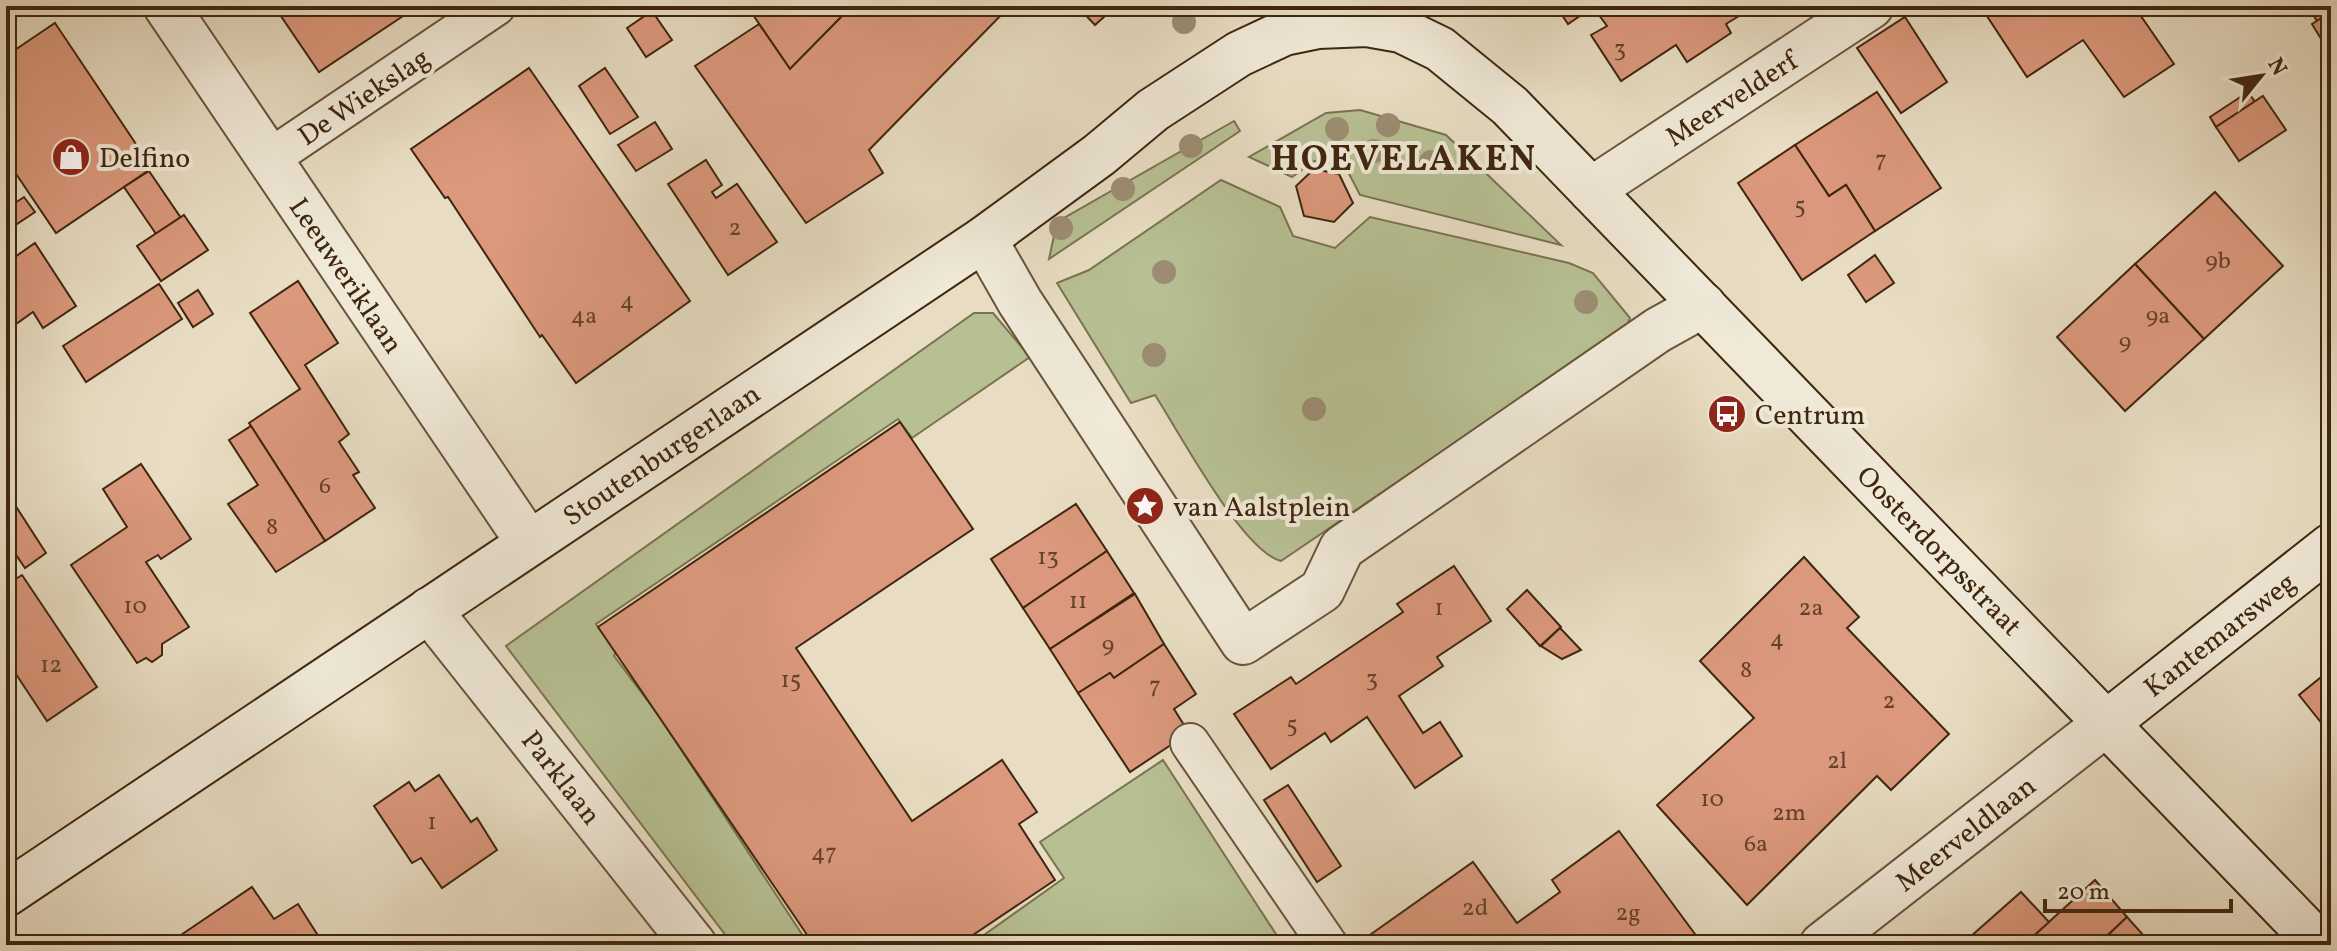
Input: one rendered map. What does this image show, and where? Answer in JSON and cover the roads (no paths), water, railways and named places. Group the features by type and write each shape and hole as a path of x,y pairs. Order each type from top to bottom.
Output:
{"street":[{"name":"Leeuweriklaan","path":"166,6 529,543"},
{"name":"Meervelderf","path":"1591,190 1871,6"},
{"name":"Oosterdorpsstraat","path":"1316,16 1401,30 1440,49 1510,106 2320,945"},
{"name":"Stoutenburgerlaan","path":"6,894 984,239 1208,71 1316,16"},
{"path":"984,239 1020,302 1243,642 1322,590 1342,548 1658,330 1703,305"},
{"name":"Kantemarsweg","path":"2108,722 2331,546"},
{"name":"Parklaan","path":"429,610 694,945"},
{"name":"Meerveldlaan","path":"1822,945 2108,722"}],"lane":[{"name":"De Wiekslag","path":"269,159 496,6"},
{"path":"1190,743 1328,945"}],"place":[{"name":"Delfino","path":"71,157"},
{"name":"Centrum","path":"1727,414"},
{"name":"van Aalstplein","path":"1145,506"}],"district":[{"name":"HOEVELAKEN","path":"1404,157"}]}
